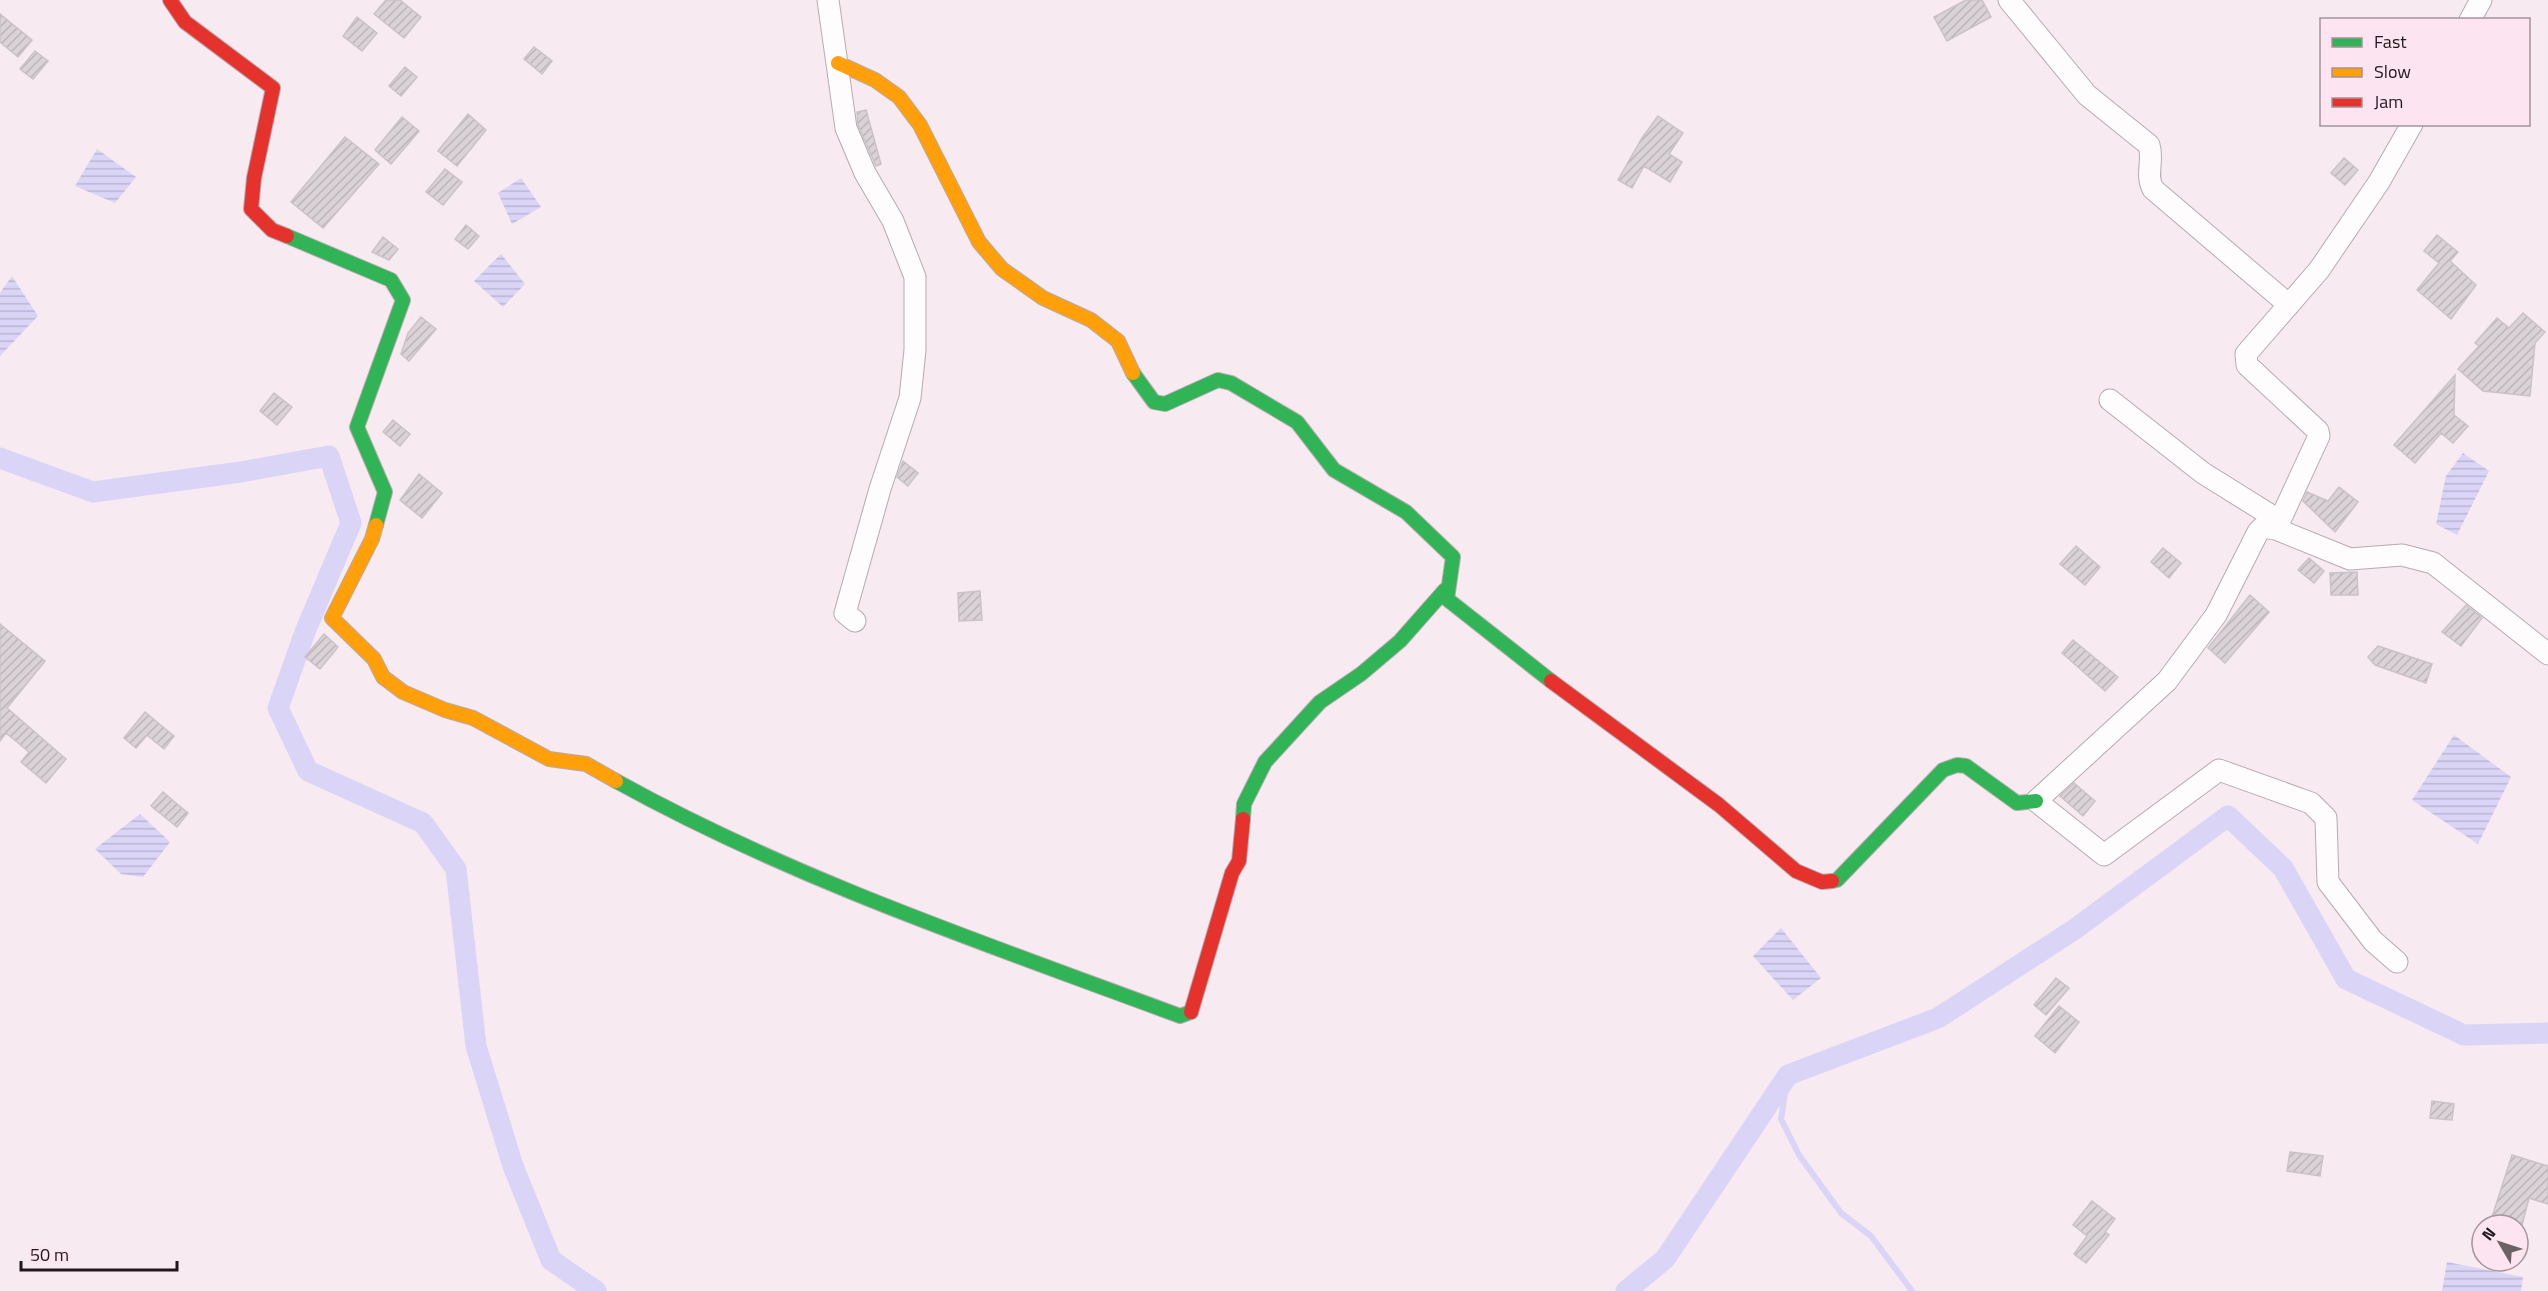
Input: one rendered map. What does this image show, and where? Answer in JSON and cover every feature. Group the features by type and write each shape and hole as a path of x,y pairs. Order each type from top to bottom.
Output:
{"street":[{"path":"170,0 185,22 273,88 272,110 251,186 251,208 272,230 368,268 391,280 403,300 357,427 385,492 372,539 332,618 374,659 382,677 403,692 446,710 473,718 549,759 586,764 667,809 862,898 1180,1016 1191,1014 1232,873 1239,861 1244,804 1265,762 1320,702 1362,674 1400,641 1445,590 1453,568 1453,557 1406,512 1334,470 1297,422 1231,382 1218,380 1165,404 1154,402 1137,381 1118,341 1090,320 1043,298 1002,269 979,242 920,125 899,97 875,80 838,63"},
{"path":"828,0 846,128 865,173 893,221 915,277 915,350 910,398 880,489 845,613 855,621"},
{"path":"2009,0 2087,95 2149,145 2153,156 2147,178 2153,189 2289,305"},
{"path":"2471,18 2481,0"},
{"path":"2278,525 2319,436 2318,431 2247,365 2246,354 2319,270 2373,192 2411,126"},
{"path":"2110,400 2203,473 2278,525 2350,559 2402,555 2433,563 2548,654"},
{"path":"1445,590 1447,599 1587,710 1719,805 1796,870 1822,882 1837,880 1943,770 1955,765 1966,766 2016,804 2028,805 2036,801 2167,681 2216,615 2258,532 2263,527 2278,525"},
{"path":"2036,801 2104,855 2218,770 2311,802 2326,818 2328,882 2373,941 2397,962"}],"shaded area":[{"path":"97,149 136,177 115,203 75,186"},
{"path":"521,178 541,207 512,224 498,193"},
{"path":"501,254 525,284 503,307 474,281"},
{"path":"12,276 38,316 0,356 0,293"},
{"path":"2463,453 2489,471 2457,535 2436,524 2446,476"},
{"path":"2454,735 2511,777 2478,844 2412,800"},
{"path":"140,814 170,842 143,877 121,874 95,849"},
{"path":"1781,928 1821,978 1793,1000 1753,956"},
{"path":"2447,1262 2470,1267 2470,1273 2503,1273 2523,1277 2521,1291 2442,1291"}],"building":[{"path":"386,0 400,0 421,17 404,38 374,14"},
{"path":"1966,0 1982,0 1991,17 1947,41 1934,17"},
{"path":"0,14 32,40 18,57 0,42"},
{"path":"357,17 377,33 362,51 343,36"},
{"path":"534,47 552,61 542,74 524,59"},
{"path":"35,51 48,61 33,79 20,69"},
{"path":"405,67 417,77 401,96 389,86"},
{"path":"866,110 881,164 876,166 858,125 857,112"},
{"path":"468,114 486,130 457,166 438,151"},
{"path":"1658,116 1683,133 1669,154 1682,162 1670,182 1644,166 1632,188 1618,180 1642,138"},
{"path":"402,117 419,131 391,164 375,150"},
{"path":"345,137 379,164 323,228 291,202"},
{"path":"2344,158 2358,170 2345,185 2331,173"},
{"path":"445,169 462,182 443,205 426,192"},
{"path":"466,225 479,236 468,249 455,239"},
{"path":"2437,235 2458,252 2450,261 2476,285 2451,319 2417,290 2439,263 2424,251"},
{"path":"383,237 398,249 389,260 372,252"},
{"path":"2523,313 2545,332 2535,343 2530,396 2483,391 2458,369 2479,346 2475,343 2497,318 2509,328"},
{"path":"421,317 436,329 409,361 401,354 408,333"},
{"path":"2455,375 2454,415 2468,426 2453,443 2441,433 2415,463 2394,445"},
{"path":"274,393 292,407 277,425 260,411"},
{"path":"393,420 410,434 400,446 383,432"},
{"path":"903,461 918,473 908,486 897,477"},
{"path":"419,474 442,493 422,518 400,500"},
{"path":"2339,487 2358,502 2335,532 2303,501 2307,492 2328,501"},
{"path":"2076,546 2100,567 2085,585 2060,564"},
{"path":"2163,548 2181,563 2169,578 2151,562"},
{"path":"2309,558 2324,571 2314,583 2298,570"},
{"path":"2357,572 2358,595 2331,595 2330,573"},
{"path":"980,591 982,620 959,621 958,593"},
{"path":"2250,595 2269,612 2225,663 2208,648"},
{"path":"2466,605 2482,618 2461,646 2442,632"},
{"path":"0,624 45,661 7,708 66,759 46,783 21,762 29,752 6,733 0,741"},
{"path":"324,634 338,647 320,669 305,657"},
{"path":"2073,640 2118,677 2105,691 2062,653"},
{"path":"2378,646 2432,664 2426,683 2375,665 2368,657"},
{"path":"145,712 174,736 164,749 147,735 136,748 124,738"},
{"path":"2074,783 2095,801 2083,816 2060,796"},
{"path":"163,792 188,813 177,827 151,806"},
{"path":"2056,978 2069,988 2046,1015 2034,1005"},
{"path":"2059,1006 2079,1022 2055,1053 2035,1036"},
{"path":"2432,1101 2454,1104 2452,1120 2430,1118"},
{"path":"2290,1152 2323,1156 2320,1176 2287,1171"},
{"path":"2512,1155 2548,1166 2548,1204 2529,1198 2525,1213 2493,1213"},
{"path":"2092,1201 2115,1219 2105,1232 2109,1235 2086,1263 2074,1254 2087,1236 2073,1225"}],"waterway":[{"path":"0,458 93,492 241,472 329,456 351,523 305,632 278,708 308,771 423,823 456,869 476,1046 513,1166 551,1260 596,1291"},
{"path":"1626,1291 1665,1259 1788,1075 1938,1018 2075,929 2228,816 2283,868 2346,979 2464,1035 2548,1033"},
{"path":"1788,1075 1781,1119 1799,1155 1841,1213 1871,1236 1912,1291"}],"traffic: fast":[{"path":"287,236 391,280 403,300 357,427 385,492 376,525"},
{"path":"1133,373 1154,402 1165,404 1218,380 1231,383 1297,422 1334,470 1406,512 1453,557 1447,599 1551,681"},
{"path":"1243,819 1244,804 1265,762 1320,702 1361,674 1400,641 1445,590"},
{"path":"1832,881 1837,880 1943,770 1957,765 1966,766 2017,803 2036,801"},
{"path":"616,781 753,850 894,909 1180,1016 1191,1012"}],"traffic: slow":[{"path":"838,63 875,80 899,97 920,125 979,242 1002,269 1043,298 1091,320 1118,341 1133,373"},
{"path":"376,525 372,539 332,618 374,659 383,677 403,692 445,710 473,718 549,759 586,764 616,781"}],"traffic: jam":[{"path":"170,0 185,22 273,88 254,178 251,209 272,230 287,236"},
{"path":"1551,681 1719,805 1796,871 1822,882 1832,881"},
{"path":"1191,1012 1232,873 1239,861 1243,819"}]}
